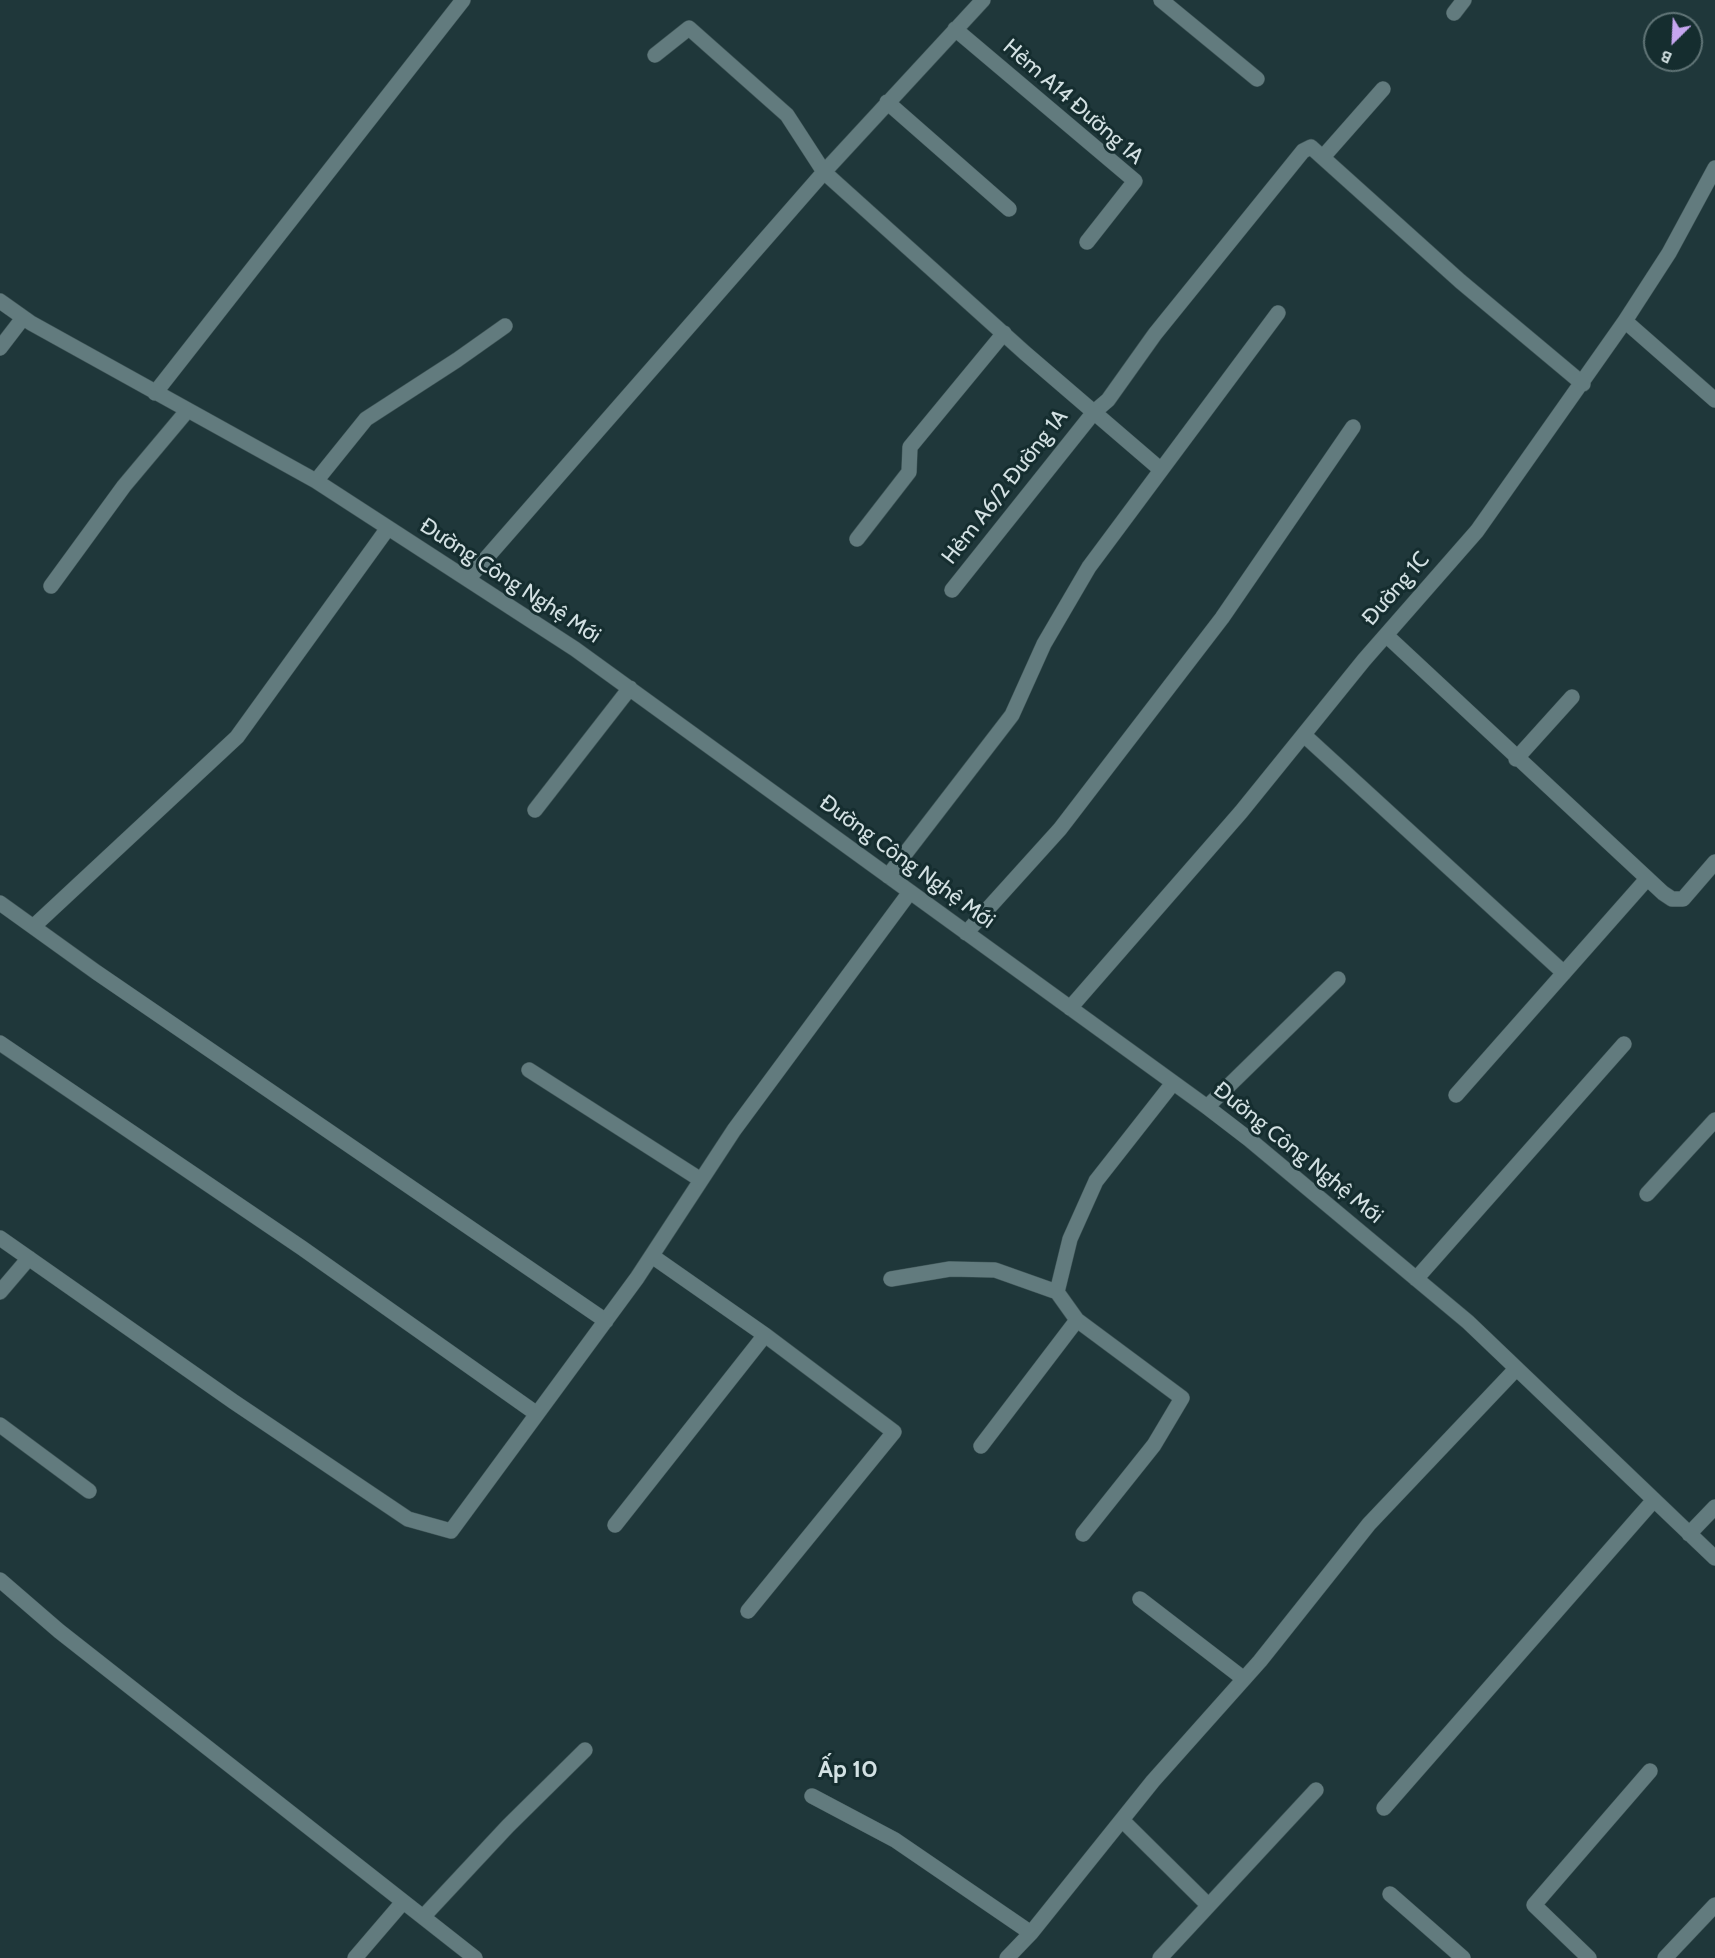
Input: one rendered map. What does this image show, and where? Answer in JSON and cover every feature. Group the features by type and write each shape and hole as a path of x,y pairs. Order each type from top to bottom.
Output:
{"street":[{"path":"155,393 463,0"},
{"path":"468,579 824,172 983,0"},
{"path":"1161,0 1257,78"},
{"path":"1454,13 1464,0"},
{"path":"655,55 689,28 787,115 824,172 1160,469"},
{"name":"Hẻm A14 Đường 1A","path":"955,30 1135,181 1088,242"},
{"path":"1383,89 1323,157 1460,281 1583,384"},
{"path":"887,102 1009,209"},
{"name":"Hẻm A6/2 Đường 1A","path":"952,590 1094,412 1108,400 1155,334 1303,151 1311,147 1323,157"},
{"name":"Đường 1C","path":"1070,1008 1241,812 1386,635 1477,531 1583,384 1625,321 1669,253 1715,168"},
{"name":"Đường Công Nghệ Mới","path":"0,301 23,318 316,481 468,579 630,688 1207,1107 1250,1140 1468,1322 1715,1558"},
{"path":"888,876 1012,715 1044,644 1089,567 1278,313"},
{"path":"0,348 23,318"},
{"path":"1625,321 1715,400"},
{"path":"316,481 366,419 505,326"},
{"path":"857,539 909,472 910,447 1004,333"},
{"path":"51,586 124,486 187,411"},
{"path":"966,933 1060,829 1089,792 1222,618 1353,427"},
{"path":"34,926 237,737 388,528"},
{"path":"1386,635 1646,880 1672,899 1683,899 1715,862"},
{"path":"535,810 630,688"},
{"path":"1516,759 1572,697"},
{"path":"1304,735 1564,973"},
{"path":"1456,1095 1646,880"},
{"path":"0,1238 234,1402 408,1519 451,1531 652,1256 734,1130 910,892"},
{"path":"0,903 96,972 606,1321"},
{"path":"1207,1107 1338,979"},
{"path":"0,1043 302,1248 537,1414"},
{"path":"1416,1279 1624,1044"},
{"path":"529,1070 701,1180"},
{"path":"1057,1292 1070,1239 1096,1181 1173,1083"},
{"path":"1647,1194 1715,1120"},
{"path":"652,1256 765,1335 894,1432 748,1611"},
{"path":"0,1292 29,1258"},
{"path":"891,1279 950,1269 995,1270 1057,1292 1077,1320 1182,1398 1154,1445 1083,1534"},
{"path":"981,1446 1077,1320"},
{"path":"615,1525 765,1335"},
{"path":"1007,1958 1031,1933 1122,1820 1244,1679 1369,1524 1516,1369"},
{"path":"0,1425 89,1491"},
{"path":"1384,1808 1653,1501"},
{"path":"1689,1534 1715,1507"},
{"path":"2,1584 475,1958"},
{"path":"1140,1599 1244,1679"},
{"path":"423,1917 508,1826 585,1750"},
{"path":"1589,1958 1534,1905 1650,1771"},
{"path":"1160,1958 1316,1790"},
{"path":"812,1796 895,1840 1031,1933"},
{"path":"1122,1820 1208,1905"},
{"path":"1390,1894 1463,1958"},
{"path":"355,1958 403,1902"},
{"path":"1665,1958 1715,1905"}],"district":[{"name":"Ấp 10","path":"848,1770"}]}
